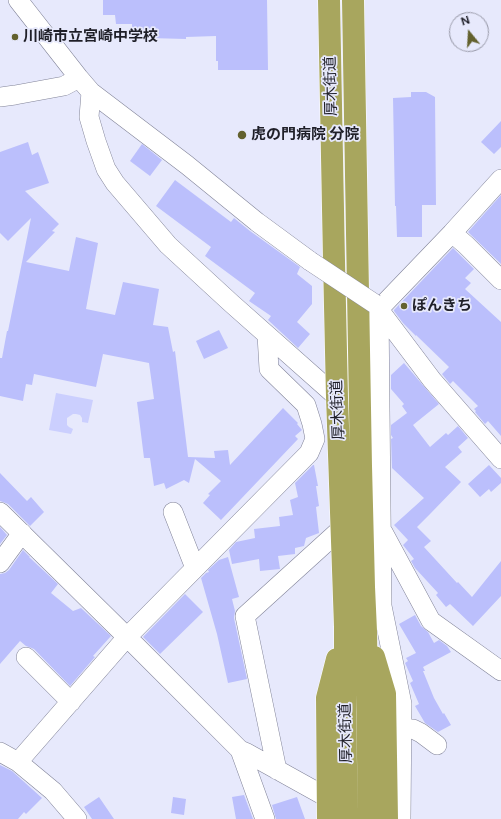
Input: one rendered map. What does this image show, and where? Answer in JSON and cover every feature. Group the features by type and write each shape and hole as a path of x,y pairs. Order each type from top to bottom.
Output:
{"highway":[{"name":"厚木街道","path":"329,0 337,397 345,627 347,819"},
{"name":"厚木街道","path":"353,0 369,819"},
{"path":"328,809 327,698 345,627"},
{"path":"366,631 385,694 387,819"}],"street":[{"path":"18,0 78,78 91,92 187,165 257,222 310,261 377,306 432,380 499,452"},
{"path":"0,97 64,86 78,78"},
{"path":"91,92 89,117 106,169 115,183 168,245 337,397"},
{"path":"401,819 402,704 382,606 377,306 452,233 501,179"},
{"path":"452,233 501,280"},
{"path":"18,762 128,637 308,452 315,439 306,405 269,369 267,335"},
{"path":"0,512 128,637 240,750 277,770 328,809"},
{"path":"173,512 195,568"},
{"path":"277,770 245,616 342,528"},
{"path":"381,529 431,621 501,671"},
{"path":"0,563 22,533"},
{"path":"26,657 71,702"},
{"path":"402,729 414,729 437,745"},
{"path":"240,750 265,819"},
{"path":"0,752 18,762 53,791 77,819"}],"water":[{"path":"56,393 93,400 88,423 82,422 80,415 73,414 67,418 67,425 73,429 71,434 49,430"}],"building":[{"path":"103,0 267,0 268,70 218,70 218,61 216,61 216,36 186,37 186,39 149,38 149,34 132,34 132,24 116,24 115,15 103,15"},
{"path":"411,92 426,92 435,97 436,205 422,205 422,237 397,237 393,98 411,97"},
{"path":"501,121 501,147 494,154 481,142"},
{"path":"28,142 32,155 38,152 49,183 25,191 59,224 52,231 55,232 26,262 69,271 76,237 98,243 86,309 115,315 123,282 159,289 153,325 168,327 173,352 175,351 188,457 215,458 214,451 228,450 230,465 283,408 298,423 297,424 302,430 295,436 298,439 221,520 203,503 210,495 208,494 221,481 195,459 189,483 184,480 166,489 164,483 154,486 150,458 144,458 137,402 154,399 149,363 103,354 96,387 34,374 32,385 26,384 23,401 0,396 0,358 2,358 8,331 31,218 8,241 0,233 0,152"},
{"path":"142,144 162,160 150,176 130,161"},
{"path":"175,180 231,222 234,218 300,267 297,274 312,286 312,304 297,322 310,334 298,348 268,320 271,316 249,301 255,293 205,256 211,247 156,206"},
{"path":"501,195 501,264 468,232"},
{"path":"453,248 474,269 465,278 471,283 465,289 501,322 501,436 488,421 485,424 475,412 476,411 474,409 478,406 453,381 450,384 442,374 449,367 403,323 394,311"},
{"path":"219,330 228,348 204,359 196,341"},
{"path":"404,363 439,404 413,425 430,447 446,433 448,435 458,426 468,438 458,447 462,452 445,467 461,482 417,527 431,541 424,547 472,597 501,561 501,596 473,626 450,604 446,607 436,595 438,593 415,568 411,561 414,559 403,545 408,540 394,525 424,498 392,468 391,439 393,438 391,435 391,425 407,413 402,406 404,404 391,389 391,375"},
{"path":"313,465 318,486 316,486 319,506 316,507 319,533 306,538 304,546 295,548 295,554 278,556 280,569 260,571 259,559 232,564 229,550 236,542 255,538 254,529 280,526 279,517 293,515 290,500 298,497 295,483"},
{"path":"489,465 501,478 501,483 491,492 489,489 480,497 468,484"},
{"path":"0,473 27,501 31,497 44,512 30,526 8,504 0,501"},
{"path":"0,527 7,535 0,544"},
{"path":"23,550 58,584 51,593 73,611 81,608 111,636 93,656 95,657 70,686 34,649 26,646 20,641 0,664 0,574 9,570"},
{"path":"228,557 239,597 232,599 235,611 234,618 247,679 228,683 217,634 201,578 209,572 208,570 219,560"},
{"path":"185,594 203,612 160,654 143,637"},
{"path":"415,615 421,626 428,632 434,643 439,640 447,646 451,652 423,667 425,671 423,671 434,698 451,725 438,732 425,723 415,706 419,704 410,683 413,681 405,663 408,661 406,658 416,653 399,624"},
{"path":"0,765 12,771 42,798 26,814 24,812 18,819 0,819"},
{"path":"244,795 253,819 236,819 232,797"},
{"path":"99,797 114,819 92,819 84,807"},
{"path":"173,797 186,799 184,815 171,813"},
{"path":"297,797 305,819 276,819 272,805"}],"place":[{"name":"川崎市立宮崎中学校","path":"15,37"},
{"name":"虎の門病院 分院","path":"242,135"},
{"name":"ぽんきち","path":"404,306"}]}
